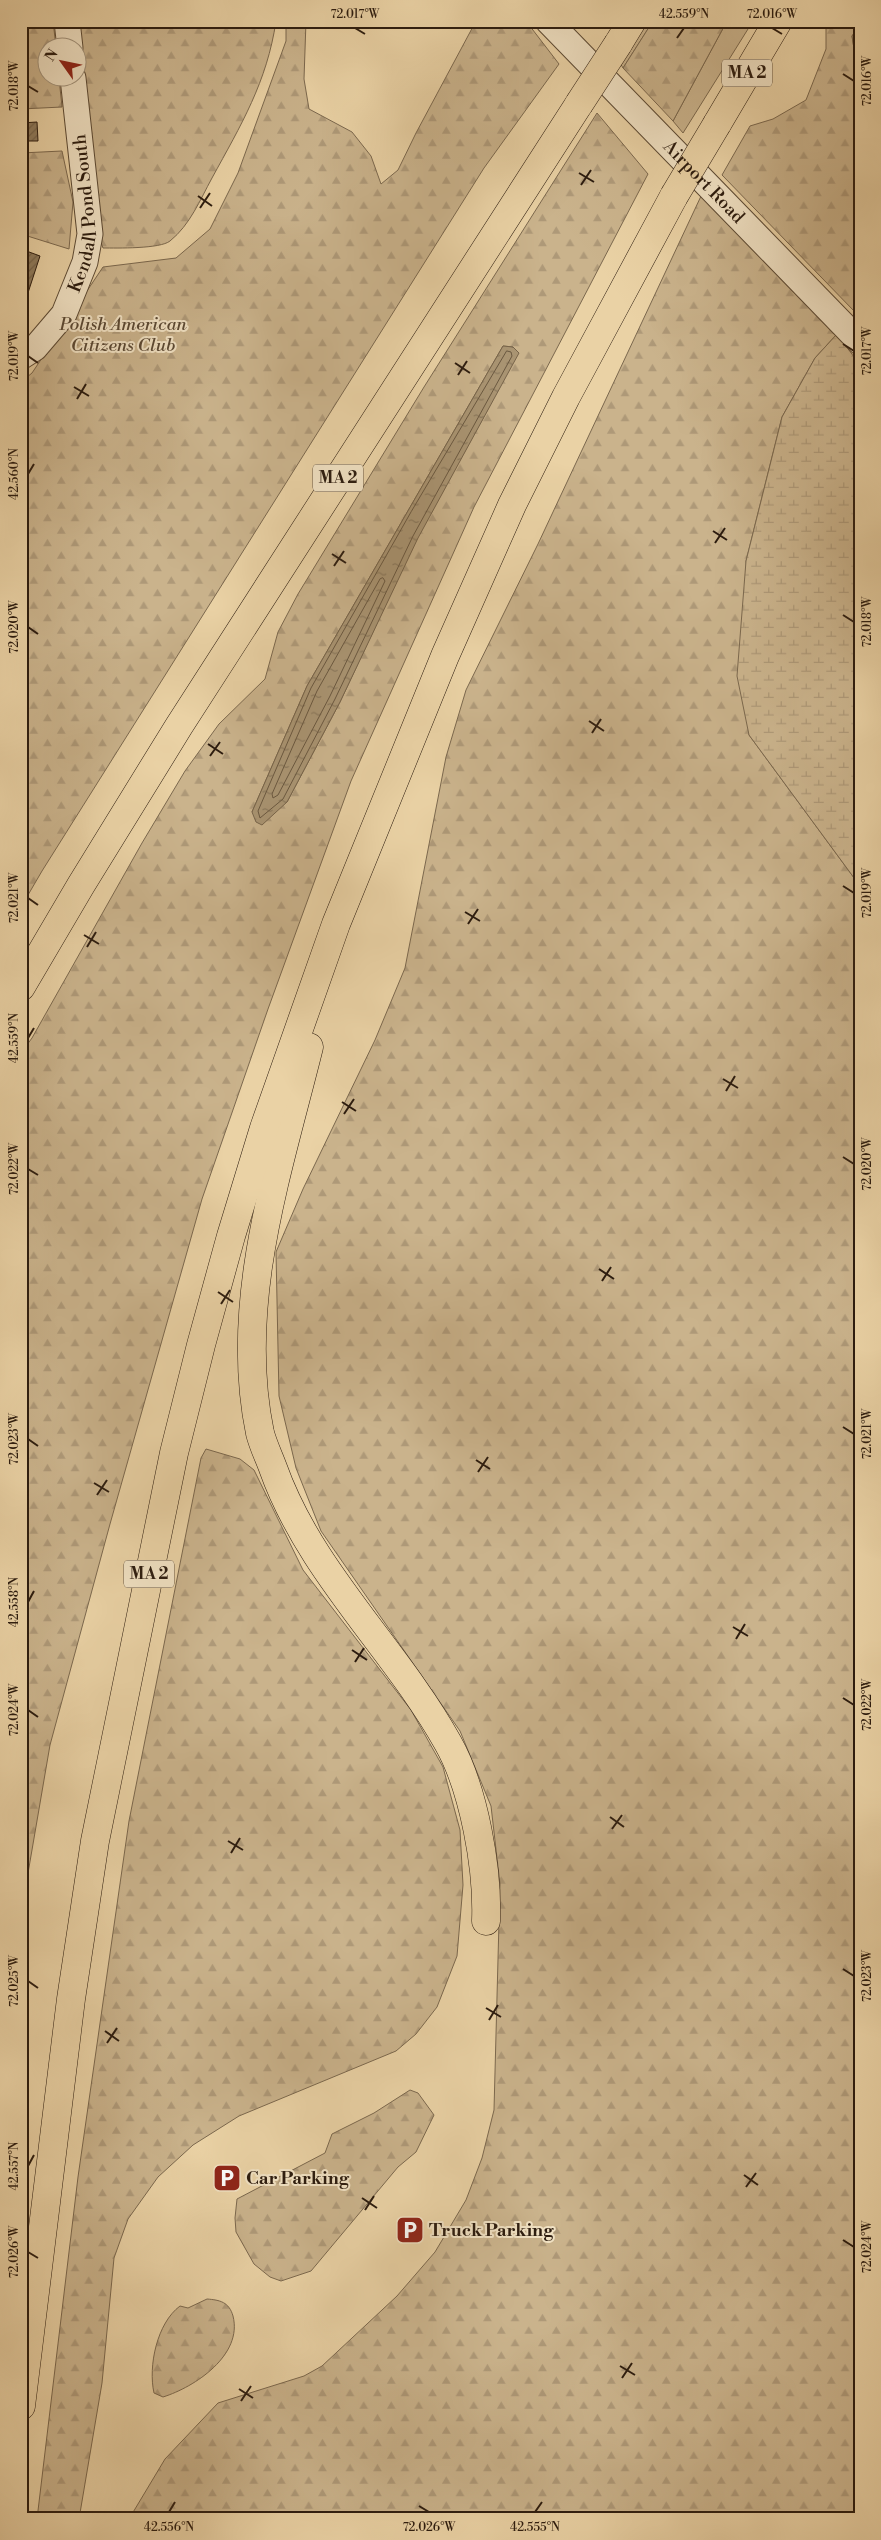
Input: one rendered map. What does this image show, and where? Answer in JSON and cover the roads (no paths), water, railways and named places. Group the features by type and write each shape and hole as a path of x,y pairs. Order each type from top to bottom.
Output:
{"highway":[{"name":"MA 2","path":"21,987 179,726 632,21"},
{"name":"MA 2","path":"21,2406 80,1932 107,1777 174,1453 200,1345 231,1236 300,1021 343,905 444,656 512,505 566,397 674,196 778,21"},
{"path":"343,905 281,1156 264,1238 253,1302 251,1348 254,1393 261,1436 277,1480 297,1523 328,1572 400,1669 448,1743 476,1823 487,1901 486,1921"}],"street":[{"path":"67,21 69,38"},
{"name":"Airport Road","path":"548,21 860,342"},
{"name":"Kendall Pond South","path":"21,357 35,348 64,314 85,262 90,234 74,88"}],"water":[{"path":"860,25 860,86 852,36"},
{"path":"503,346 513,347 519,353 418,538 340,702 287,802 262,825 256,822 252,812 307,686"}],"place":[{"name":"Car Parking","path":"227,2178"},
{"name":"Truck Parking","path":"410,2230"}],"park label":[{"name":"Polish American Citizens Club","path":"123,334"}]}
